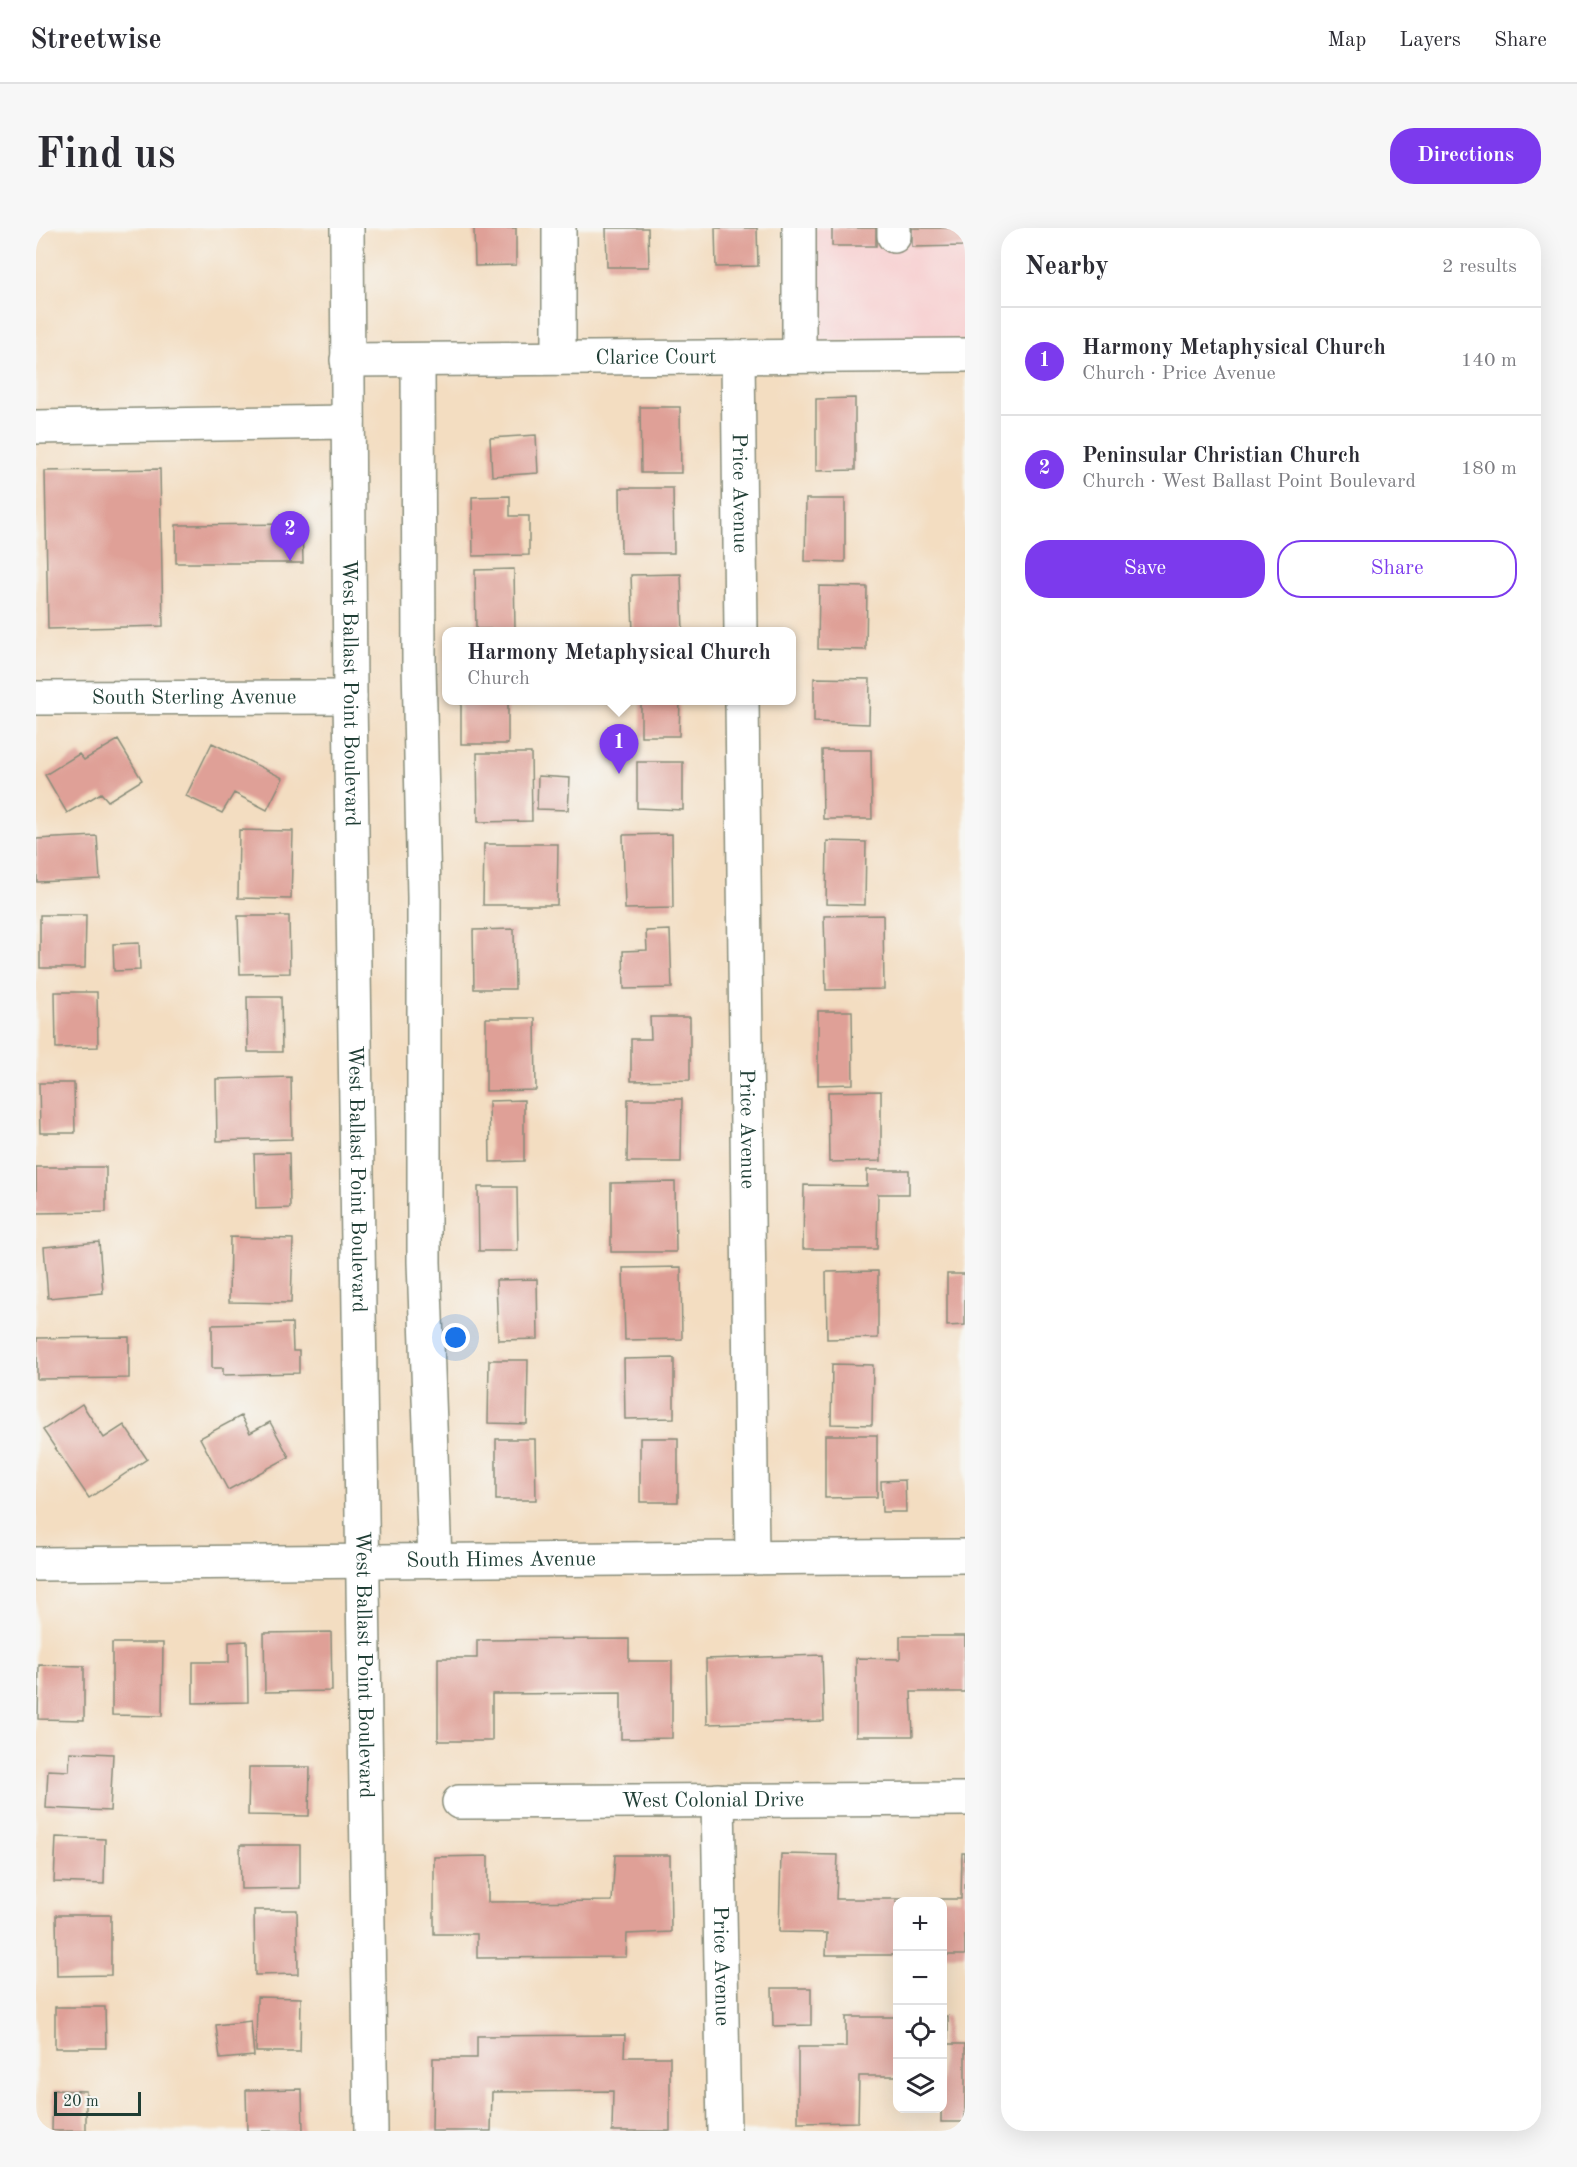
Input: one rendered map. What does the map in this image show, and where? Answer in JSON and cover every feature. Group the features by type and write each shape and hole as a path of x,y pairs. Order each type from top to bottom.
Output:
{"street":[{"name":"West Ballast Point Boulevard","path":"346,228 350,697 371,2131"},
{"path":"559,228 559,358"},
{"path":"799,228 799,356"},
{"name":"Clarice Court","path":"347,360 965,355"},
{"name":"Price Avenue","path":"738,357 741,627"},
{"path":"418,360 419,651 424,885 424,1262 435,1561"},
{"path":"36,428 348,422"},
{"name":"South Sterling Avenue","path":"36,698 350,697"},
{"name":"Price Avenue","path":"742,705 752,1558"},
{"name":"South Himes Avenue","path":"36,1564 965,1556"},
{"name":"West Colonial Drive","path":"459,1802 965,1799"},
{"name":"Price Avenue","path":"718,1800 724,2131"}],"shaded area":[{"path":"789,228 965,228 965,340 788,341"}],"building":[{"path":"474,228 516,228 516,265 475,266"},
{"path":"606,228 648,228 649,267 607,267"},
{"path":"715,228 757,228 758,266 716,267"},
{"path":"832,228 876,228 876,246 832,246"},
{"path":"912,228 965,228 965,246 912,247"},
{"path":"855,398 855,470 816,471 816,399"},
{"path":"640,407 680,407 681,473 641,473"},
{"path":"536,435 538,473 492,476 490,438"},
{"path":"160,469 163,626 48,629 45,471"},
{"path":"620,488 673,488 674,553 621,553"},
{"path":"510,496 510,516 529,516 529,555 473,556 472,497"},
{"path":"806,499 845,499 845,562 805,561"},
{"path":"302,524 303,563 176,563 176,525"},
{"path":"514,569 515,627 476,627 475,570"},
{"path":"681,574 683,627 633,627 631,575"},
{"path":"819,586 867,587 866,650 818,649"},
{"path":"814,678 870,679 869,724 814,722"},
{"path":"461,705 508,705 508,744 461,744"},
{"path":"641,705 680,705 679,736 641,736"},
{"path":"118,740 142,780 108,801 101,793 67,813 45,775 79,754 84,760"},
{"path":"212,743 283,778 267,810 234,793 222,813 186,796"},
{"path":"822,750 871,750 872,819 823,819"},
{"path":"477,753 531,753 532,821 478,822"},
{"path":"637,762 683,762 683,810 637,808"},
{"path":"538,776 570,778 568,810 537,809"},
{"path":"239,830 293,831 291,899 238,898"},
{"path":"672,834 673,908 625,909 623,835"},
{"path":"97,836 100,879 37,882 36,839"},
{"path":"827,841 866,842 865,905 826,904"},
{"path":"484,844 558,844 557,905 483,905"},
{"path":"40,915 86,915 85,968 40,968"},
{"path":"883,915 884,989 826,990 824,916"},
{"path":"238,916 289,916 290,973 240,974"},
{"path":"514,929 515,989 474,989 473,930"},
{"path":"670,930 672,988 624,989 623,951 647,950 646,931"},
{"path":"139,943 140,970 114,971 113,944"},
{"path":"55,992 97,992 98,1047 56,1048"},
{"path":"247,997 281,997 282,1052 248,1052"},
{"path":"818,1011 852,1011 853,1084 818,1085"},
{"path":"650,1017 690,1017 690,1080 631,1081 631,1039 651,1039"},
{"path":"486,1018 535,1018 536,1090 486,1091"},
{"path":"291,1077 292,1139 217,1141 216,1079"},
{"path":"39,1083 74,1083 75,1133 40,1133"},
{"path":"881,1091 881,1161 829,1162 828,1092"},
{"path":"628,1099 682,1099 681,1162 627,1162"},
{"path":"524,1100 524,1161 490,1162 489,1101"},
{"path":"289,1153 290,1208 256,1209 254,1154"},
{"path":"36,1167 106,1167 106,1212 36,1213"},
{"path":"867,1170 909,1170 909,1194 878,1194 877,1249 803,1249 804,1185 867,1186"},
{"path":"675,1182 676,1252 611,1252 611,1183"},
{"path":"478,1187 517,1187 518,1251 479,1251"},
{"path":"230,1237 293,1239 291,1303 229,1302"},
{"path":"99,1242 103,1293 48,1298 44,1247"},
{"path":"681,1267 682,1339 625,1340 623,1268"},
{"path":"878,1271 878,1338 827,1339 826,1272"},
{"path":"947,1274 965,1274 965,1325 947,1326"},
{"path":"537,1279 538,1339 498,1340 496,1280"},
{"path":"292,1323 293,1351 299,1351 299,1373 223,1375 223,1368 212,1368 212,1325"},
{"path":"129,1337 129,1378 37,1379 37,1338"},
{"path":"674,1358 674,1418 625,1419 624,1359"},
{"path":"489,1360 528,1360 527,1424 488,1423"},
{"path":"832,1364 873,1365 872,1425 831,1424"},
{"path":"82,1404 104,1438 124,1425 147,1459 89,1498 43,1430"},
{"path":"241,1416 250,1433 270,1422 289,1457 228,1490 200,1438"},
{"path":"825,1435 877,1435 877,1497 825,1498"},
{"path":"640,1438 678,1438 678,1502 640,1502"},
{"path":"496,1439 535,1439 536,1500 496,1500"},
{"path":"905,1480 906,1512 882,1512 881,1481"},
{"path":"331,1632 332,1691 265,1692 264,1633"},
{"path":"900,1636 965,1636 965,1692 911,1692 913,1736 856,1736 856,1658 900,1659"},
{"path":"629,1639 629,1661 672,1661 672,1738 621,1739 621,1693 492,1694 492,1741 438,1741 438,1658 477,1658 477,1640"},
{"path":"247,1641 248,1702 193,1703 193,1662 229,1662 229,1642"},
{"path":"112,1643 163,1643 162,1716 112,1715"},
{"path":"822,1655 824,1721 707,1724 706,1659"},
{"path":"39,1665 84,1666 84,1720 38,1719"},
{"path":"70,1752 113,1754 110,1811 46,1808 48,1770 69,1771"},
{"path":"249,1767 310,1767 309,1816 248,1815"},
{"path":"56,1837 105,1839 104,1884 54,1882"},
{"path":"240,1845 300,1845 300,1888 241,1889"},
{"path":"962,1853 965,1853 965,1955 947,1955 947,1899 961,1899"},
{"path":"781,1854 838,1855 836,1899 893,1899 893,1955 826,1955 827,1933 779,1932"},
{"path":"615,1855 670,1855 671,1932 627,1934 626,1957 477,1958 477,1934 434,1934 434,1857 488,1856 488,1902 612,1901"},
{"path":"254,1910 297,1910 298,1974 255,1975"},
{"path":"56,1915 111,1915 111,1975 57,1976"},
{"path":"772,1988 811,1988 811,2025 773,2026"},
{"path":"257,1997 301,1998 300,2052 256,2052"},
{"path":"55,2007 105,2007 106,2048 55,2048"},
{"path":"948,2016 948,2044 965,2044 965,2122 941,2122 941,2113 947,2113"},
{"path":"846,2017 893,2017 893,2076 859,2076 858,2122 798,2123 798,2047 846,2047"},
{"path":"251,2021 254,2056 220,2059 216,2025"},
{"path":"625,2035 624,2057 670,2057 670,2131 612,2131 613,2091 492,2092 491,2131 432,2131 433,2058 477,2058 477,2036"},
{"path":"302,2089 303,2131 247,2131 246,2090"},
{"path":"53,2090 86,2091 86,2131 52,2131"}],"place":[{"name":"Peninsular Christian Church","path":"290,561"},
{"name":"Harmony Metaphysical Church","path":"619,774"}]}
